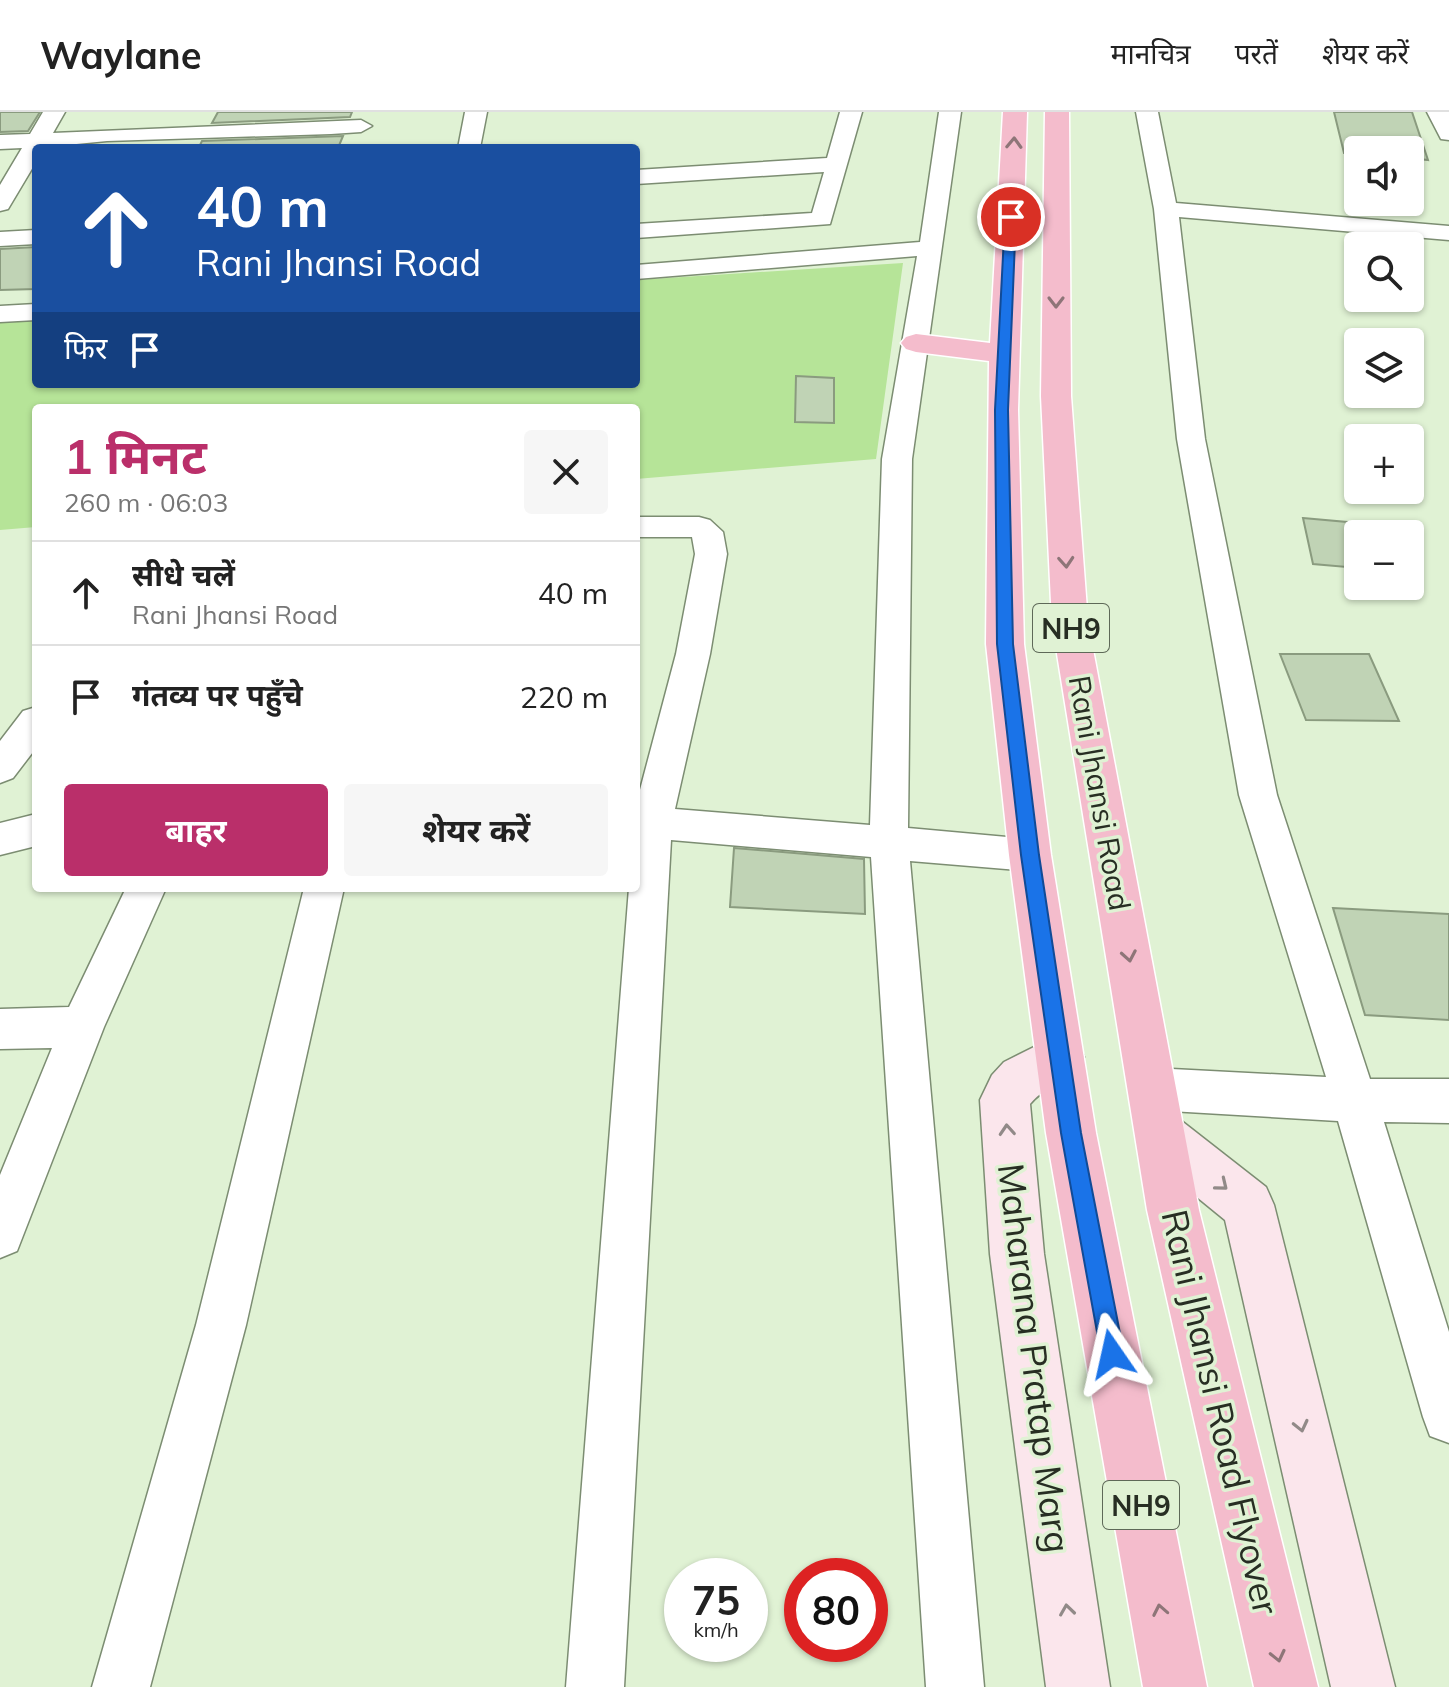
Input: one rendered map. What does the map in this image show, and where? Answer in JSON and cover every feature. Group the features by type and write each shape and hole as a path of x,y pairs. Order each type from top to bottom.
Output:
{"highway":[{"name":"NH9","path":"1015,112 1002,410 1005,644 1030,855 1060,1057 1175,1687"},
{"name":"Rani Jhansi Road","path":"1057,112 1056,396 1070,623 1157,1112"},
{"path":"1012,194 1057,197"},
{"path":"1010,241 1056,246"},
{"path":"916,343 1004,354"},
{"name":"Rani Jhansi Road Flyover","path":"1157,1112 1173,1210 1286,1687"}],"main road":[{"name":"Maharana Pratap Marg","path":"1060,1057 1024,1074 1011,1085 1005,1100 1017,1254 1078,1687"},
{"path":"1157,1112 1248,1205 1363,1687"}],"street":[{"path":"35,143 54,112"},
{"path":"114,139 130,112"},
{"path":"470,144 476,112"},
{"path":"640,231 822,219 851,112"},
{"path":"950,112 897,459 889,841 955,1687"},
{"path":"1147,112 1166,209 1191,439 1258,795 1355,1100 1449,1417"},
{"path":"1438,112 1449,134"},
{"path":"0,142 114,139 197,131 278,131 363,119 356,144"},
{"path":"0,204 32,148"},
{"path":"640,177 837,164"},
{"path":"1166,209 1449,233"},
{"path":"0,239 32,237"},
{"path":"640,272 931,248"},
{"path":"0,314 32,307"},
{"path":"640,527 699,527 707,532 711,554 693,654 644,821 640,892"},
{"path":"0,768 32,726"},
{"path":"644,821 1030,855"},
{"path":"0,839 32,831"},
{"path":"0,1234 82,1027 144,892"},
{"path":"121,1687 221,1325 323,892"},
{"path":"595,1687 640,892"},
{"path":"0,1029 82,1027"},
{"path":"1157,1112 1355,1100 1449,1101"}],"green space":[{"path":"903,263 876,459 640,479 640,404 32,404 32,527 0,530 0,322 32,320 32,388 640,388 640,280"}],"building":[{"path":"0,112 40,112 28,131 0,132"},
{"path":"218,112 352,112 350,117 212,123"},
{"path":"1334,112 1412,112 1420,136 1344,136 1344,153"},
{"path":"343,136 340,144 200,144 202,141"},
{"path":"32,247 32,289 0,290 0,249"},
{"path":"796,376 834,378 834,423 795,422"},
{"path":"1303,518 1344,522 1344,567 1313,564"},
{"path":"1280,654 1369,654 1399,721 1306,720"},
{"path":"734,848 864,859 865,914 730,907"},
{"path":"1333,908 1449,914 1449,1020 1365,1015"}],"route":[{"path":"1011,217 1002,410 1005,644 1030,855 1071,1133 1112,1354"}]}
